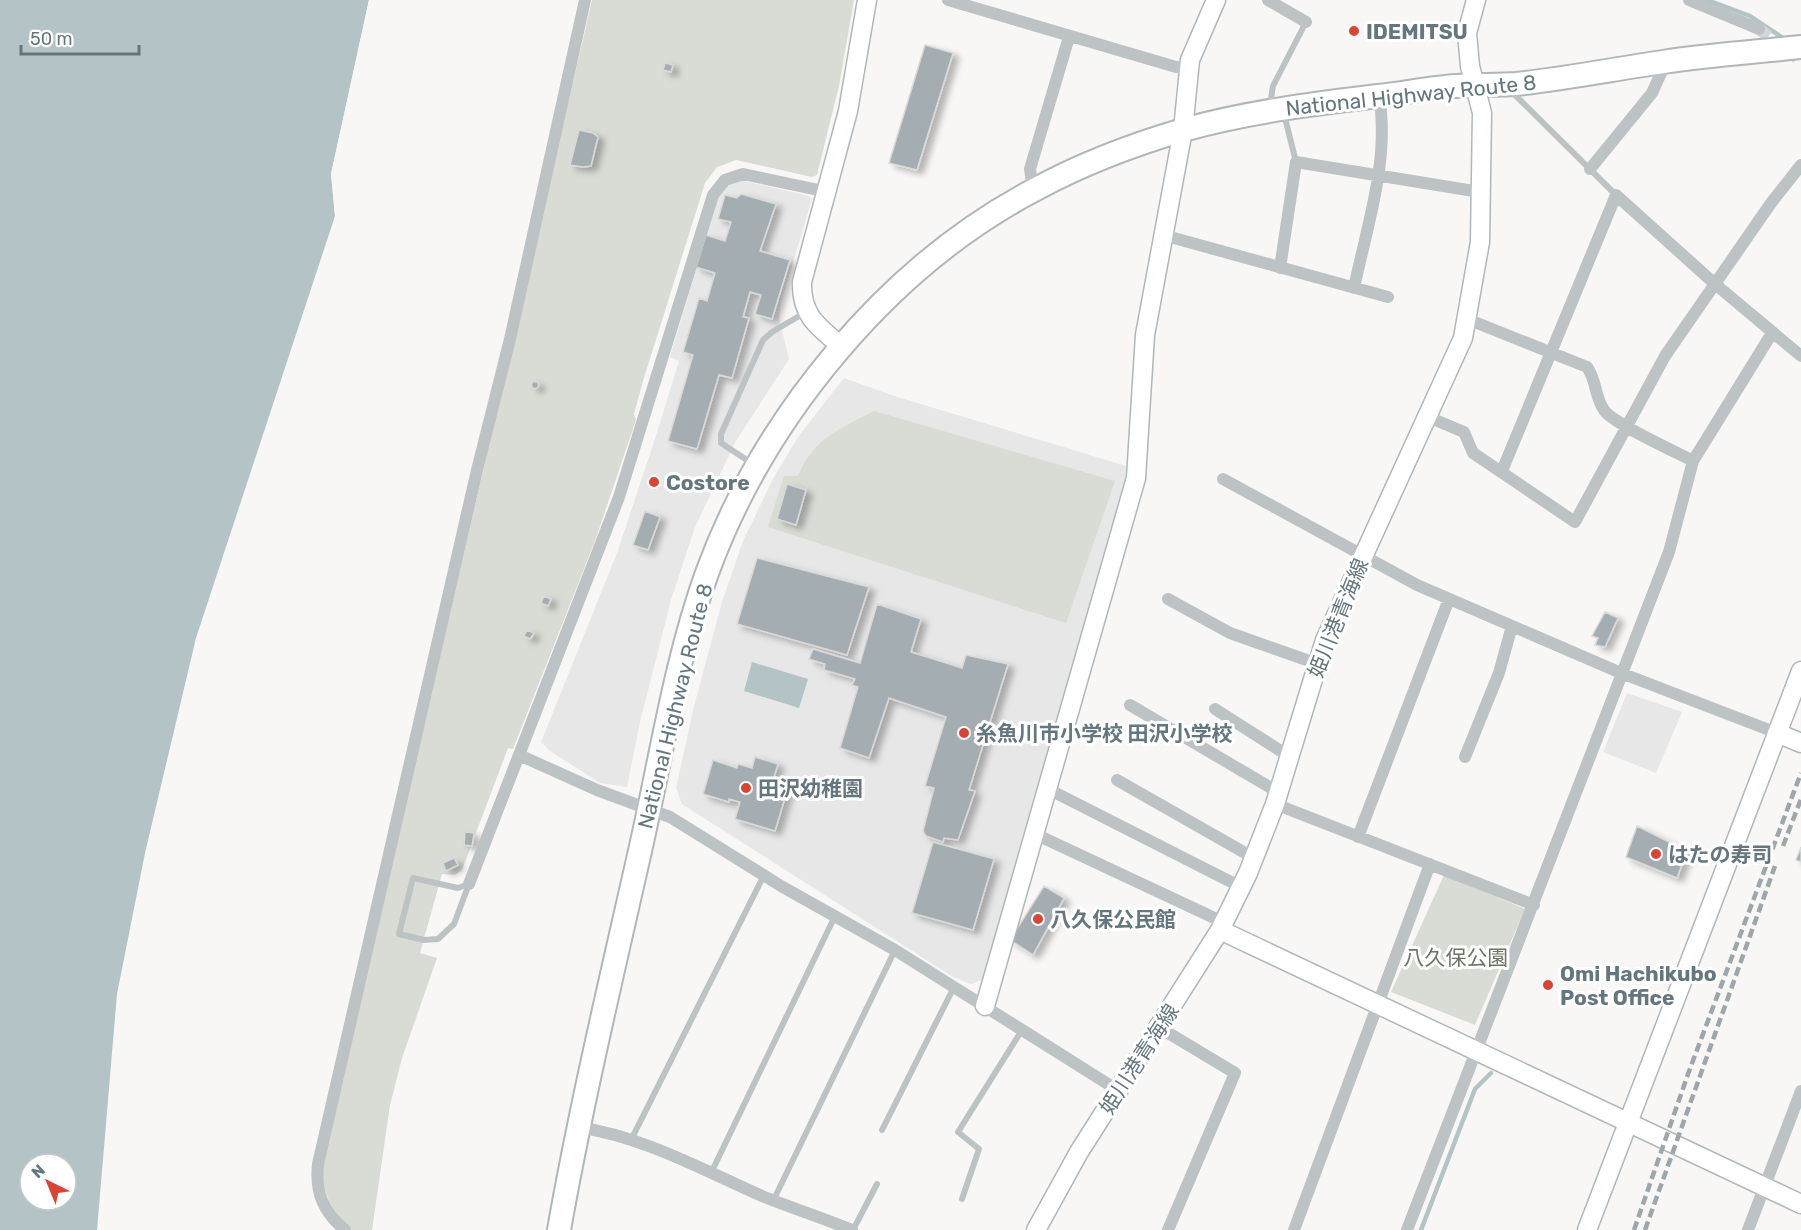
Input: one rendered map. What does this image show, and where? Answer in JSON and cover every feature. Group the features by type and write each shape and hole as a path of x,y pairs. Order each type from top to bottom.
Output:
{"highway":[{"name":"National Highway Route 8","path":"559,1230 578,1127 671,704 697,604 729,518 756,466 841,346 931,259 983,220 1033,190 1096,161 1183,130 1242,115 1378,96 1585,75 1666,62 1801,46"}],"street":[{"path":"345,1230 330,1215 322,1202 318,1192 318,1164 477,470 510,339 585,0"},
{"path":"841,346 820,329 807,312 802,293 802,282 828,192 855,77 867,0"},
{"path":"948,0 1176,68 1190,67"},
{"path":"985,1006 1136,478 1145,335 1183,130 1190,67 1198,36 1216,0"},
{"path":"1268,0 1306,21"},
{"name":"姫川港青海線","path":"1036,1230 1079,1152 1160,1028 1221,926 1241,887 1254,858 1290,757 1325,640 1454,361 1467,319 1480,242 1482,112 1470,66 1467,33 1476,0"},
{"path":"1689,0 1760,29"},
{"path":"1033,190 1030,169 1069,37"},
{"path":"1590,169 1652,93 1666,62"},
{"path":"1354,288 1378,175 1383,123 1378,96"},
{"path":"1280,268 1296,162 1480,192"},
{"path":"1428,417 1464,432 1473,453 1575,522 1665,356 1771,203 1801,165"},
{"path":"469,884 619,497 713,195 725,180 743,174 828,192"},
{"path":"1502,471 1616,195 1714,284 1801,356"},
{"path":"1163,235 1388,297"},
{"path":"1467,319 1587,367 1595,378 1595,394 1605,413 1693,461"},
{"path":"1407,1230 1669,552 1693,461 1772,333"},
{"path":"1223,479 1362,557 1449,599 1621,673 1801,743"},
{"path":"1168,599 1230,633 1318,664"},
{"path":"1358,837 1449,599"},
{"path":"1465,757 1498,673 1512,626"},
{"path":"1587,1230 1801,671"},
{"path":"1130,705 1276,798 1358,837 1534,905"},
{"path":"1215,709 1290,757"},
{"path":"519,755 597,790 649,807 670,817 764,875 895,950 953,989 985,1006 1119,1091"},
{"path":"1117,780 1254,858"},
{"path":"1048,789 1241,887"},
{"path":"1035,834 1476,1052 1629,1121 1801,1204"},
{"path":"1294,1230 1430,864"},
{"path":"1160,1028 1234,1073 1168,1230"},
{"path":"1748,1230 1801,1091"},
{"path":"578,1127 632,1138 853,1230"}],"lane":[{"path":"1296,162 1276,109 1273,86 1306,21"},
{"path":"1505,84 1616,195"},
{"path":"756,466 721,443 721,434 763,340 772,332 807,312"},
{"path":"632,1138 764,875"},
{"path":"413,878 458,888 469,884 454,924 445,934 438,939 428,940 399,934 413,878"},
{"path":"712,1171 835,916"},
{"path":"774,1199 895,950"},
{"path":"882,1130 953,989"},
{"path":"962,1199 979,1149 958,1132 1023,1030"},
{"path":"853,1230 877,1184"}],"shaded area":[{"path":"0,0 369,0 331,174 335,216 196,638 145,853 117,994 97,1230 0,1230"},
{"path":"740,180 809,196 812,199 781,303 779,318 789,359 736,441 695,527 671,600 640,722 627,787 600,783 550,751 541,742 617,553 653,445 679,361 670,357 717,199 726,186"},
{"path":"844,378 894,396 1133,468 982,980 971,984 953,977 682,804 676,788 694,706 722,602 743,541 773,479 798,437"},
{"path":"752,662 808,679 799,708 744,691"},
{"path":"1627,693 1682,712 1656,773 1603,752"}],"green space":[{"path":"592,0 854,0 839,86 817,175 812,177 736,160 717,167 705,183 643,381 634,414 636,420 595,541 513,749 508,748 462,870 455,875 442,874 420,953 437,958 402,1058 390,1105 372,1230 352,1230 330,1204 321,1171"},
{"path":"874,411 1115,481 1066,623 768,527 784,476 798,476 804,463 820,443 839,429"},
{"name":"八久保公園","path":"1444,875 1525,909 1475,1025 1391,992"}],"pier":[{"path":"369,0 372,0 334,174 338,216 328,247 335,216 331,174"}],"building":[{"path":"925,45 953,53 917,170 889,163"},
{"path":"665,63 673,65 671,72 663,70"},
{"path":"579,130 593,133 598,137 591,166 570,165"},
{"path":"741,194 776,204 760,251 790,260 772,319 755,314 761,295 750,292 743,317 749,318 732,378 719,375 697,449 668,441 693,355 683,352 699,298 707,301 715,273 696,267 706,235 725,241 731,222 718,219 725,195 737,198"},
{"path":"535,381 539,385 535,389 531,385"},
{"path":"787,484 806,490 796,525 777,519"},
{"path":"645,511 660,517 648,550 633,545"},
{"path":"757,558 869,587 847,655 737,624"},
{"path":"544,596 551,599 548,606 541,603"},
{"name":"糸魚川市小学校 田沢小学校","path":"877,604 921,619 911,652 962,668 966,655 1008,664 969,790 975,791 958,840 944,838 943,842 926,836 923,831 934,788 925,786 946,717 889,698 869,758 840,748 858,687 852,685 855,679 824,670 825,664 809,659 813,649 860,663"},
{"path":"1605,612 1618,618 1605,647 1595,645 1598,638 1592,636"},
{"path":"527,630 534,633 530,639 524,636"},
{"name":"田沢幼稚園","path":"755,757 778,764 774,777 790,781 775,831 735,819 740,802 729,799 729,802 703,794 713,760 737,768 738,764 752,768"},
{"name":"はたの寿司","path":"1637,826 1687,851 1677,878 1626,857"},
{"path":"465,832 474,833 472,846 464,845"},
{"path":"933,842 994,859 973,930 912,913"},
{"path":"1801,847 1801,862 1796,860"},
{"path":"454,858 458,865 446,871 443,863"},
{"name":"八久保公民館","path":"1044,886 1064,898 1033,955 1010,940"}],"waterway":[{"path":"1707,0 1750,16 1786,40"},
{"path":"1421,1230 1475,1089 1491,1073"}],"tunnel":[{"path":"1759,29 1801,61"}],"railway":[{"path":"1634,1230 1688,1074 1801,773"},
{"path":"1783,846 1801,799"},
{"path":"1645,1230 1775,866"}],"place":[{"name":"IDEMITSU","path":"1354,31"},
{"name":"Costore","path":"654,482"},
{"name":"糸魚川市小学校 田沢小学校","path":"964,733"},
{"name":"田沢幼稚園","path":"746,788"},
{"name":"はたの寿司","path":"1656,854"},
{"name":"八久保公民館","path":"1038,919"},
{"name":"Omi Hachikubo Post Office","path":"1548,985"}]}
